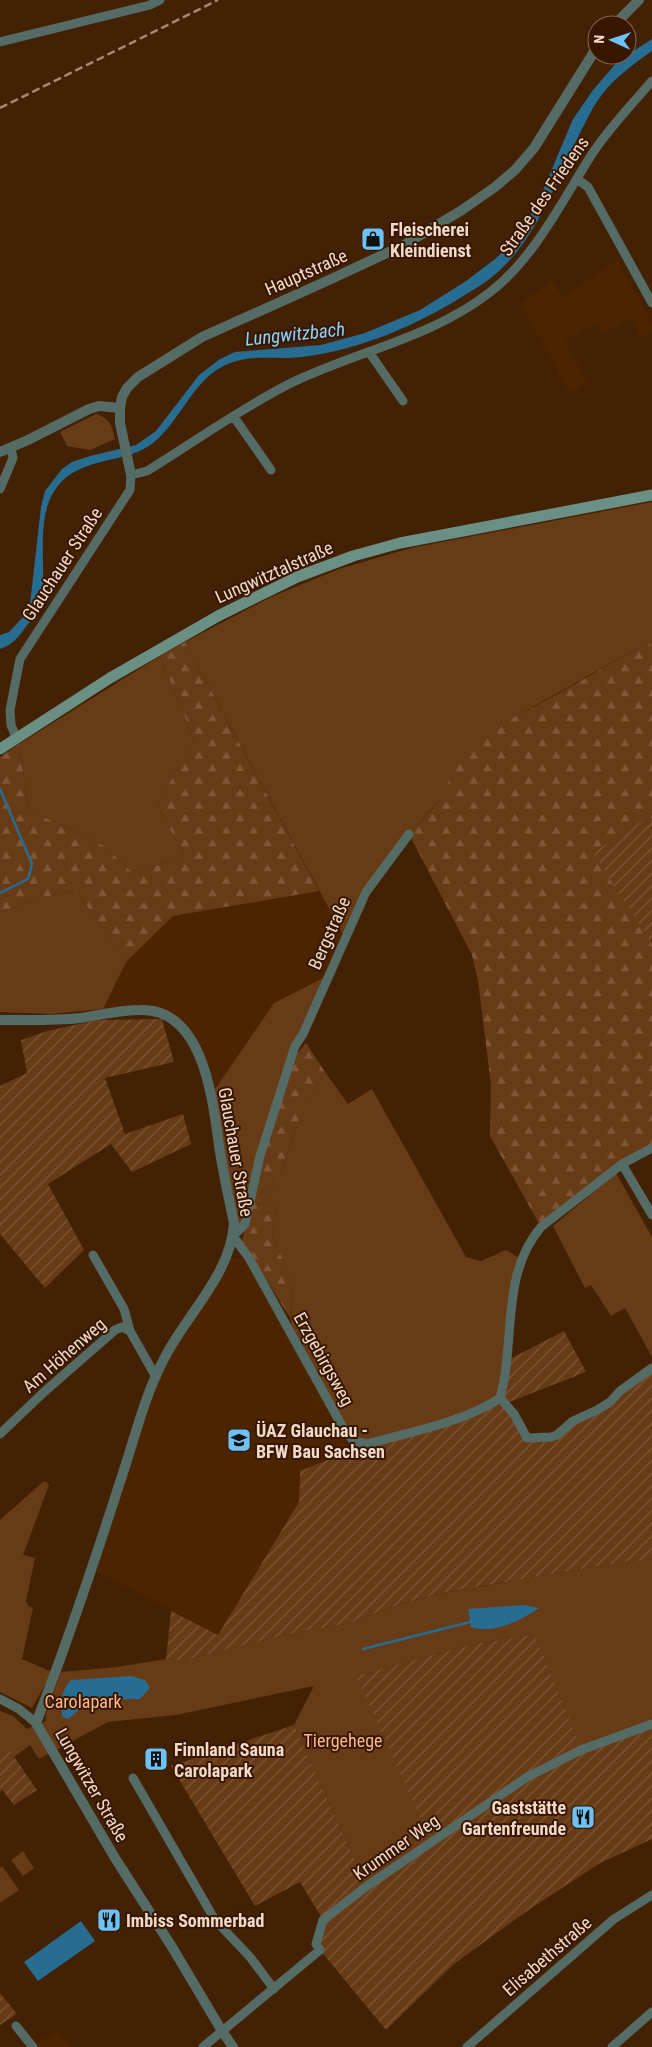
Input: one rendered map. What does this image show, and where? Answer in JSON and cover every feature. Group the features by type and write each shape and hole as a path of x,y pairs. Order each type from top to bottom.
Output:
{"main road":[{"name":"Lungwitztalstraße","path":"0,749 110,678 218,616 267,590 326,566 400,543 445,533 652,495"}],"street":[{"path":"0,42 150,5 160,0"},
{"path":"624,15 638,0"},
{"name":"Hauptstraße","path":"120,408 122,397 138,377 202,336 404,245 495,188 515,170 534,148 587,63"},
{"name":"Straße des Friedens","path":"131,475 147,471 289,385 331,366 427,328 488,294 503,281 534,244 593,153 617,120 652,81"},
{"path":"577,179 588,187 649,289 652,303"},
{"path":"369,352 403,401"},
{"path":"0,452 89,409 99,406 120,408"},
{"name":"Glauchauer Straße","path":"16,738 11,725 10,710 20,659 130,490 131,475 123,437 120,408"},
{"path":"234,417 271,470"},
{"path":"0,490 13,458 11,448"},
{"name":"Bergstraße","path":"233,1236 245,1224 260,1156 295,1046 303,1034 366,892 409,834"},
{"name":"Glauchauer Straße","path":"0,1020 80,1018 141,1010 159,1012 176,1023 190,1038 201,1057 211,1095 234,1223 233,1236 217,1274 164,1358 156,1377"},
{"path":"652,1148 622,1164 541,1227 532,1238 521,1259 514,1291 505,1376 500,1398 514,1414 526,1438 551,1437 557,1435 573,1421 603,1406 634,1380 652,1368"},
{"path":"622,1164 652,1215"},
{"name":"Erzgebirgsweg","path":"233,1236 249,1258 346,1433 354,1441 367,1444 468,1415 500,1398"},
{"path":"92,1255 124,1309 130,1331 156,1377"},
{"name":"Am Höhenweg","path":"0,1434 44,1392 115,1330 122,1327 130,1331"},
{"name":"Lungwitzer Straße","path":"156,1377 75,1621 36,1723 110,1851 233,2047"},
{"path":"0,1699 19,1709 36,1723"},
{"name":"Krummer Weg","path":"274,1989 320,1950 316,1944 324,1920 368,1886 526,1777 581,1750 652,1724"},
{"path":"133,1778 215,1920 250,1957 274,1989 203,2047"},
{"name":"Elisabethstraße","path":"471,2046 614,1919 652,1895"},
{"path":"612,2047 652,2012"},
{"path":"16,2026 33,2047"}],"shaded area":[{"path":"618,260 652,323 652,332 641,339 632,318 602,334 596,324 565,341 587,382 569,393 521,303 552,280 562,297"},
{"path":"319,891 345,938 329,975 274,1003 211,1095 190,1037 159,1012 100,1014 126,962 173,916"},
{"name":"ÜAZ Glauchau - BFW Bau Sachsen","path":"245,1257 336,1420 348,1451 300,1471 299,1502 218,1635 92,1569 148,1398 224,1260"},
{"path":"58,2030 70,2047 39,2047 37,2043"}],"green space":[{"path":"96,414 110,423 115,439 90,450 67,446 60,432"},
{"path":"652,502 652,647 649,642 518,715 450,779 446,793 409,834 366,892 345,938 185,642 271,597 339,569 411,548"},
{"path":"185,642 319,891 173,916 126,962 76,890 36,899 0,913 0,757 19,744 29,814 46,818 103,845 134,874 184,855 157,805 194,740 160,656"},
{"path":"649,642 652,647 652,820 650,817 594,853 652,944 652,1148 541,1227 490,1136 491,1085 478,981 472,955 409,834 442,796 447,787 450,767 481,738 518,715"},
{"path":"160,656 194,740 157,805 184,855 134,874 103,845 46,818 29,814 19,744"},
{"path":"650,816 652,820 652,944 593,853"},
{"path":"76,890 126,962 103,1009 51,1014 0,1012 0,913 36,899"},
{"path":"329,975 303,1034 245,1224 233,1236 211,1095 274,1003"},
{"path":"162,1019 174,1062 105,1078 125,1134 183,1114 191,1144 132,1172 111,1144 48,1184 84,1250 45,1288 0,1234 0,1086 27,1073 21,1040 47,1031 98,1020"},
{"path":"306,1043 325,1072 298,1126 279,1182 261,1193 277,1207 272,1236 292,1279 291,1319 242,1241 263,1157 296,1055"},
{"path":"325,1072 348,1104 372,1089 466,1257 481,1261 506,1250 521,1259 504,1386 488,1406 367,1444 354,1441 291,1333 292,1279 272,1236 277,1207 261,1193 279,1182 298,1126"},
{"path":"616,1173 652,1237 652,1357 625,1308 611,1316 591,1285 585,1288 553,1226"},
{"path":"564,1331 586,1372 507,1403 527,1438 551,1437 597,1410 652,1369 652,1559 599,1566 442,1593 400,1604 347,1624 288,1634 182,1661 166,1659 171,1611 218,1635 299,1502 300,1471 367,1444 468,1415 500,1398 506,1361"},
{"path":"43,1482 47,1482 49,1485 23,1555 35,1558 26,1601 28,1606 33,1608 22,1659 52,1672 32,1708 0,1692 0,1520"},
{"path":"652,1559 652,1723 581,1750 535,1634 469,1645 357,1676 431,1842 367,1886 294,1725 314,1686 176,1715 108,1722 39,1759 30,1745 14,1757 23,1769 0,1792 0,1711 13,1716 27,1729 46,1721 46,1714 61,1672 117,1667 166,1659 182,1661 288,1634 347,1624 400,1604 443,1593 599,1566"},
{"path":"535,1634 581,1749 652,1723 652,1839 600,1863 527,1911 454,1964 386,2030 320,1950 323,1920 300,1882 255,1906 171,1766 294,1725 367,1886 431,1842 356,1676 469,1645"},
{"path":"9,1750 37,1790 14,1805 0,1787 0,1757"},
{"path":"23,1851 34,1868 23,1876 11,1860"},
{"path":"2,1866 19,1890 0,1903 0,1868"},
{"path":"0,1993 17,2014 0,2025"}],"water":[{"path":"652,39 652,51 637,62 637,49"},
{"path":"615,65 633,65 609,86 597,102 585,122 544,210 521,246 508,262 489,279 429,316 367,342 324,354 293,358 256,358 230,363 206,378 172,423 153,443 133,454 89,466 68,476 58,486 46,510 43,538 43,602 17,638 0,649 0,635 9,632 22,618 30,604 41,507 45,491 62,469 72,462 90,456 136,445 156,431 199,375 220,359 235,352 321,345 365,333 420,310 466,281 495,259 518,238 541,195 573,119 593,90"},
{"path":"524,1605 539,1608 516,1621 497,1628 479,1629 471,1627 468,1609"},
{"path":"131,1676 145,1680 150,1688 140,1699 103,1701 82,1708 67,1719 62,1716 63,1692 71,1680"},
{"path":"81,1921 95,1941 38,1981 24,1962"}],"waterway":[{"path":"0,789 32,864 28,879 0,893"},
{"path":"363,1649 470,1622"}],"railway":[{"path":"0,108 218,0"}],"place":[{"name":"Fleischerei Kleindienst","path":"373,239"},
{"name":"ÜAZ Glauchau - BFW Bau Sachsen","path":"239,1440"},
{"name":"Finnland Sauna Carolapark","path":"156,1759"},
{"name":"Gaststätte Gartenfreunde","path":"583,1817"},
{"name":"Imbiss Sommerbad","path":"109,1920"}],"water label":[{"name":"Lungwitzbach","path":"295,334"}],"park label":[{"name":"Carolapark","path":"83,1701"},
{"name":"Tiergehege","path":"343,1740"}]}
